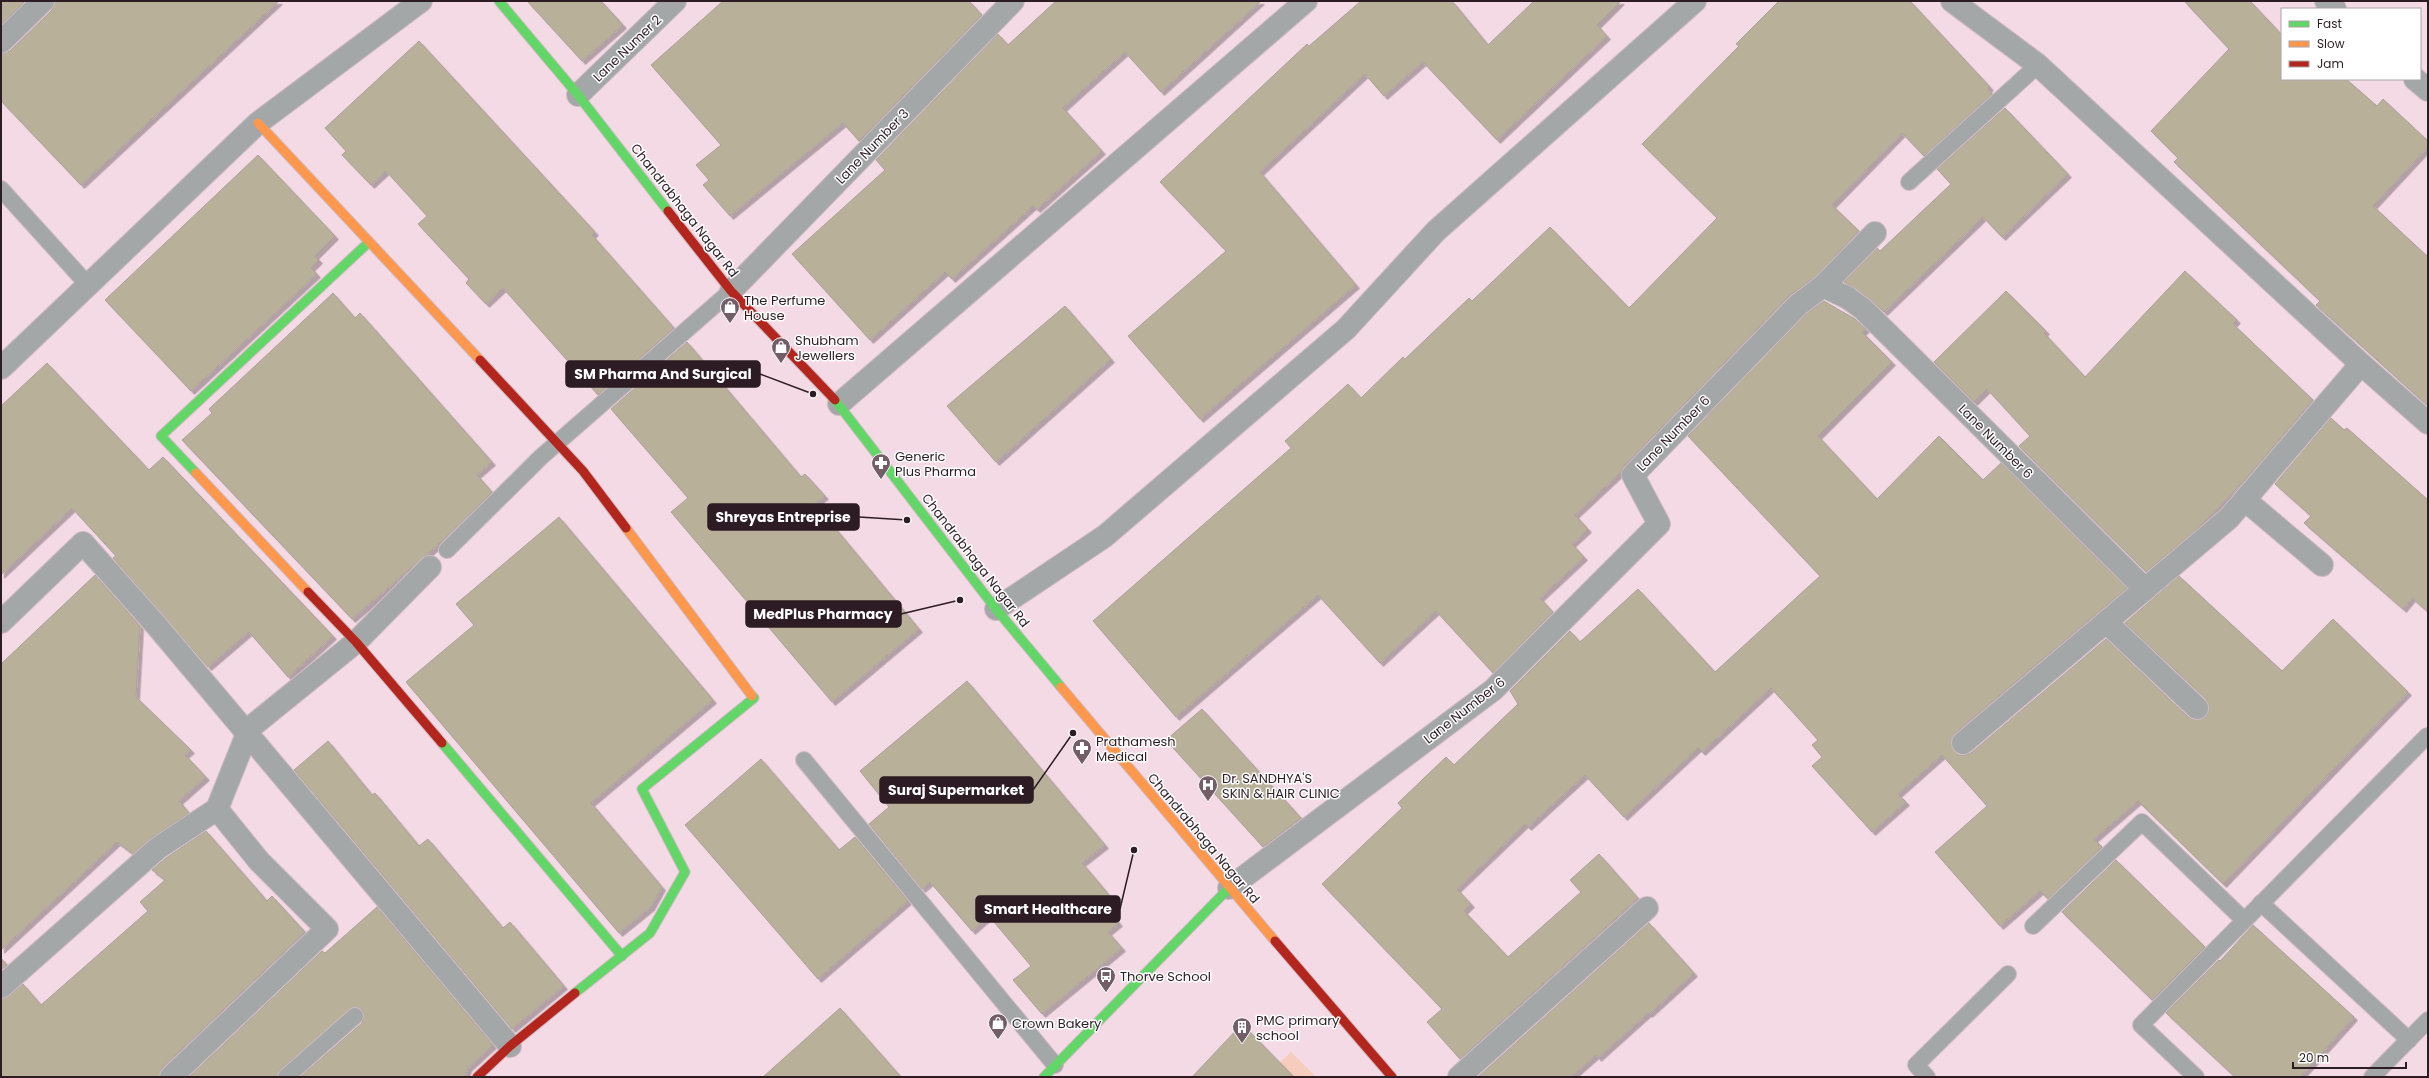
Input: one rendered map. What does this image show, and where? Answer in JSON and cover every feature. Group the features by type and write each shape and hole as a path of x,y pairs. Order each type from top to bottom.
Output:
{"street":[{"path":"1,42 43,1"},
{"path":"1,368 258,123 421,1"},
{"name":"Chandrabhaga Nagar Rd","path":"499,1 578,95 731,290 840,404 996,609 1228,888 1392,1077"},
{"name":"Lane Numer 2","path":"578,95 675,1"},
{"name":"Lane Number 3","path":"731,290 1013,1"},
{"path":"840,404 1306,1"},
{"path":"996,609 1105,536 1346,329 1436,231 1695,1"},
{"path":"1952,1 2038,65 2361,364 2428,424"},
{"path":"2326,1 2334,8"},
{"path":"2416,80 2428,90"},
{"path":"258,123 559,443 583,471 754,698 642,789 685,872 650,933 510,1046 477,1077"},
{"path":"1823,286 1875,233"},
{"path":"369,242 161,436 356,642 622,956"},
{"name":"Lane Number 6","path":"1228,888 1493,690 1659,524 1633,475 1798,305 1823,286 1848,298 1863,309 2145,589"},
{"path":"1962,743 2229,518 2361,364"},
{"path":"2245,500 2322,565"},
{"path":"1,622 83,543 156,625 510,1046"},
{"path":"1,987 158,848 217,809 247,734 246,731 356,642 430,567"},
{"path":"2106,622 2197,708"},
{"path":"171,1077 327,929 259,861 217,809"},
{"path":"1044,1077 1228,888"},
{"path":"1459,1077 1647,908"}],"lane":[{"path":"1909,182 2038,65"},
{"path":"1,189 88,286"},
{"path":"447,550 541,457 559,443 731,290"},
{"path":"2196,1077 2141,1024 2427,736"},
{"path":"804,760 1056,1065"},
{"path":"2033,926 2142,822 2244,920"},
{"path":"2262,903 2408,1040"},
{"path":"1927,1077 1916,1065 2008,974"},
{"path":"286,1077 355,1016"},
{"path":"2372,1077 2428,1020"}],"shaded area":[{"path":"1291,1052 1316,1077 1265,1077"}],"building":[{"path":"1,1 25,1 1,25"},
{"path":"55,1 279,1 81,185 1,101 1,54 10,51 52,10"},
{"path":"527,1 601,1 623,25 582,61"},
{"path":"723,1 969,1 982,15 859,141 843,123 730,216 703,185 709,180 696,165 721,145 651,65"},
{"path":"1056,1 1261,1 1161,92 1125,52 1063,108 1102,151 1037,209 1033,206 952,279 945,272 870,340 792,254 885,170 876,160 998,34 1008,45"},
{"path":"1361,1 1452,1 1488,45 1534,1 1621,1 1597,25 1607,36 1497,140 1423,62 1384,96 1365,74 1260,172 1356,285 1200,419 1128,336 1226,251 1160,182 1307,44 1309,46"},
{"path":"1779,1 1910,1 1990,87 1988,89 1992,94 1924,156 1902,133 1832,205 1859,231 1815,277 1789,296 1624,466 1621,472 1575,515 1588,529 1572,544 1584,557 1540,598 1553,612 1493,673 1436,611 1380,663 1318,595 1176,717 1093,621 1291,448 1285,441 1348,384 1361,398 1403,357 1405,359 1469,298 1472,301 1550,227 1629,308 1717,218 1642,144 1739,46 1736,44"},
{"path":"2184,1 2250,1 2281,34 2281,80 2347,80 2377,106 2383,99 2428,141 2428,147 2373,206 2428,257 2428,406 2316,305 2320,301 2174,162 2178,158 2151,131 2229,49"},
{"path":"419,41 595,232 592,235 674,328 598,395 503,288 486,304 466,283 469,279 418,224 427,216 386,171 371,185 342,155 346,151 325,128"},
{"path":"2005,108 2068,174 2002,237 1983,217 1884,312 1870,299 1844,282 1877,248 1880,251 1951,184 1937,169"},
{"path":"258,155 335,236 315,256 319,260 311,268 317,274 191,391 105,300"},
{"path":"2185,271 2237,320 2233,324 2313,400 2245,480 2196,530 2146,572 2019,446 2030,436 1987,389 1974,402 1934,362 2006,291 2046,331 2044,333 2085,377"},
{"path":"333,293 355,318 360,313 492,462 477,475 492,492 440,543 352,619 182,440 212,413 209,409"},
{"path":"1824,301 1855,319 1866,329 1862,332 1892,362 1818,436 1877,499 1939,436 1983,480 2001,463 2127,588 1955,733 1951,745 1958,755 1971,753 2106,639 2188,717 2194,720 2206,717 2209,710 2206,699 2125,623 2179,576 2282,671 2333,619 2408,692 2223,884 2138,801 2094,839 2102,847 2048,899 2040,891 2000,926 1935,852 1987,806 1942,755 1898,794 1906,802 1872,832 1812,766 1822,757 1812,745 1818,740 1771,688 1702,752 1698,748 1624,817 1585,775 1528,827 1525,824 1457,889 1471,904 1464,911 1508,957 1581,892 1570,880 1599,854 1638,898 1460,1059 1427,1022 1442,1009 1322,884 1402,808 1398,803 1446,757 1454,765 1518,704 1510,691 1570,631 1580,642 1638,589 1715,672 1820,576 1688,436 1806,314"},
{"path":"1065,306 1111,359 996,462 947,406"},
{"path":"687,342 801,477 805,474 825,496 815,504 919,629 832,702 671,512 688,498 611,409"},
{"path":"47,363 149,470 163,457 333,636 288,677 249,632 208,667 113,558 116,556 72,508 1,575 1,406"},
{"path":"2331,418 2344,430 2347,428 2428,500 2428,612 2412,598 2403,609 2304,523 2311,516 2275,484"},
{"path":"559,517 713,700 591,803 662,887 651,907 619,933 406,682 474,625 456,604"},
{"path":"95,575 140,626 136,697 191,750 185,755 206,777 179,801 189,813 151,838 133,854 117,842 1,950 1,664"},
{"path":"967,681 1105,845 1082,863 1115,902 1107,908 1119,923 1108,932 1122,948 1042,1014 1013,980 1031,966 989,916 972,931 930,882 922,889 869,824 889,807 860,771"},
{"path":"1202,709 1301,818 1263,847 1166,740"},
{"path":"328,741 372,795 375,793 419,846 428,839 503,928 510,922 564,986 512,1029 294,770"},
{"path":"761,759 839,850 855,837 908,901 818,979 685,825"},
{"path":"206,831 267,901 272,896 305,932 162,1068 159,1077 1,1077 1,999 9,996 23,984 41,1005 148,911 140,902 165,880 152,870 166,858"},
{"path":"2116,860 2205,947 2152,1000 2062,912"},
{"path":"377,907 493,1045 468,1068 465,1077 300,1077 362,1023 364,1014 362,1010 354,1007 280,1070 277,1077 189,1077 322,951 325,953"},
{"path":"1649,923 1694,973 1649,1014 1648,1013 1598,1058 1596,1055 1571,1077 1478,1077"},
{"path":"2253,925 2354,1017 2300,1077 2235,1077 2166,1013 2219,960 2220,961"},
{"path":"1,958 7,965 1,970"},
{"path":"840,1008 901,1077 763,1077"},
{"name":"PMC primary school","path":"1242,1024 1294,1077 1192,1077"}],"traffic: fast":[{"path":"499,1 578,95 668,211"},
{"path":"196,473 161,436 369,242"},
{"path":"835,400 996,609 1061,687"},
{"path":"575,993 650,933 685,872 642,789 754,698 752,696"},
{"path":"442,743 622,956"},
{"path":"1044,1077 1229,888"}],"traffic: slow":[{"path":"258,123 480,360"},
{"path":"196,473 308,592"},
{"path":"626,528 752,696"},
{"path":"1061,687 1275,941"}],"traffic: jam":[{"path":"668,211 731,291 835,400"},
{"path":"480,360 583,471 626,528"},
{"path":"308,592 356,642 442,743"},
{"path":"1275,941 1392,1077"},
{"path":"477,1077 510,1046 575,993"}],"place":[{"name":"The Perfume House","path":"730,324"},
{"name":"Shubham Jewellers","path":"781,364"},
{"name":"SM Pharma And Surgical","path":"813,394"},
{"name":"Generic Plus Pharma","path":"881,480"},
{"name":"Shreyas Entreprise","path":"907,520"},
{"name":"MedPlus Pharmacy","path":"960,600"},
{"name":"Suraj Supermarket","path":"1073,733"},
{"name":"Prathamesh Medical","path":"1082,765"},
{"name":"Dr. SANDHYA'S SKIN & HAIR CLINIC","path":"1208,802"},
{"name":"Smart Healthcare","path":"1134,850"},
{"name":"Thorve School","path":"1106,993"},
{"name":"Crown Bakery","path":"998,1040"},
{"name":"PMC primary school","path":"1242,1044"}]}
